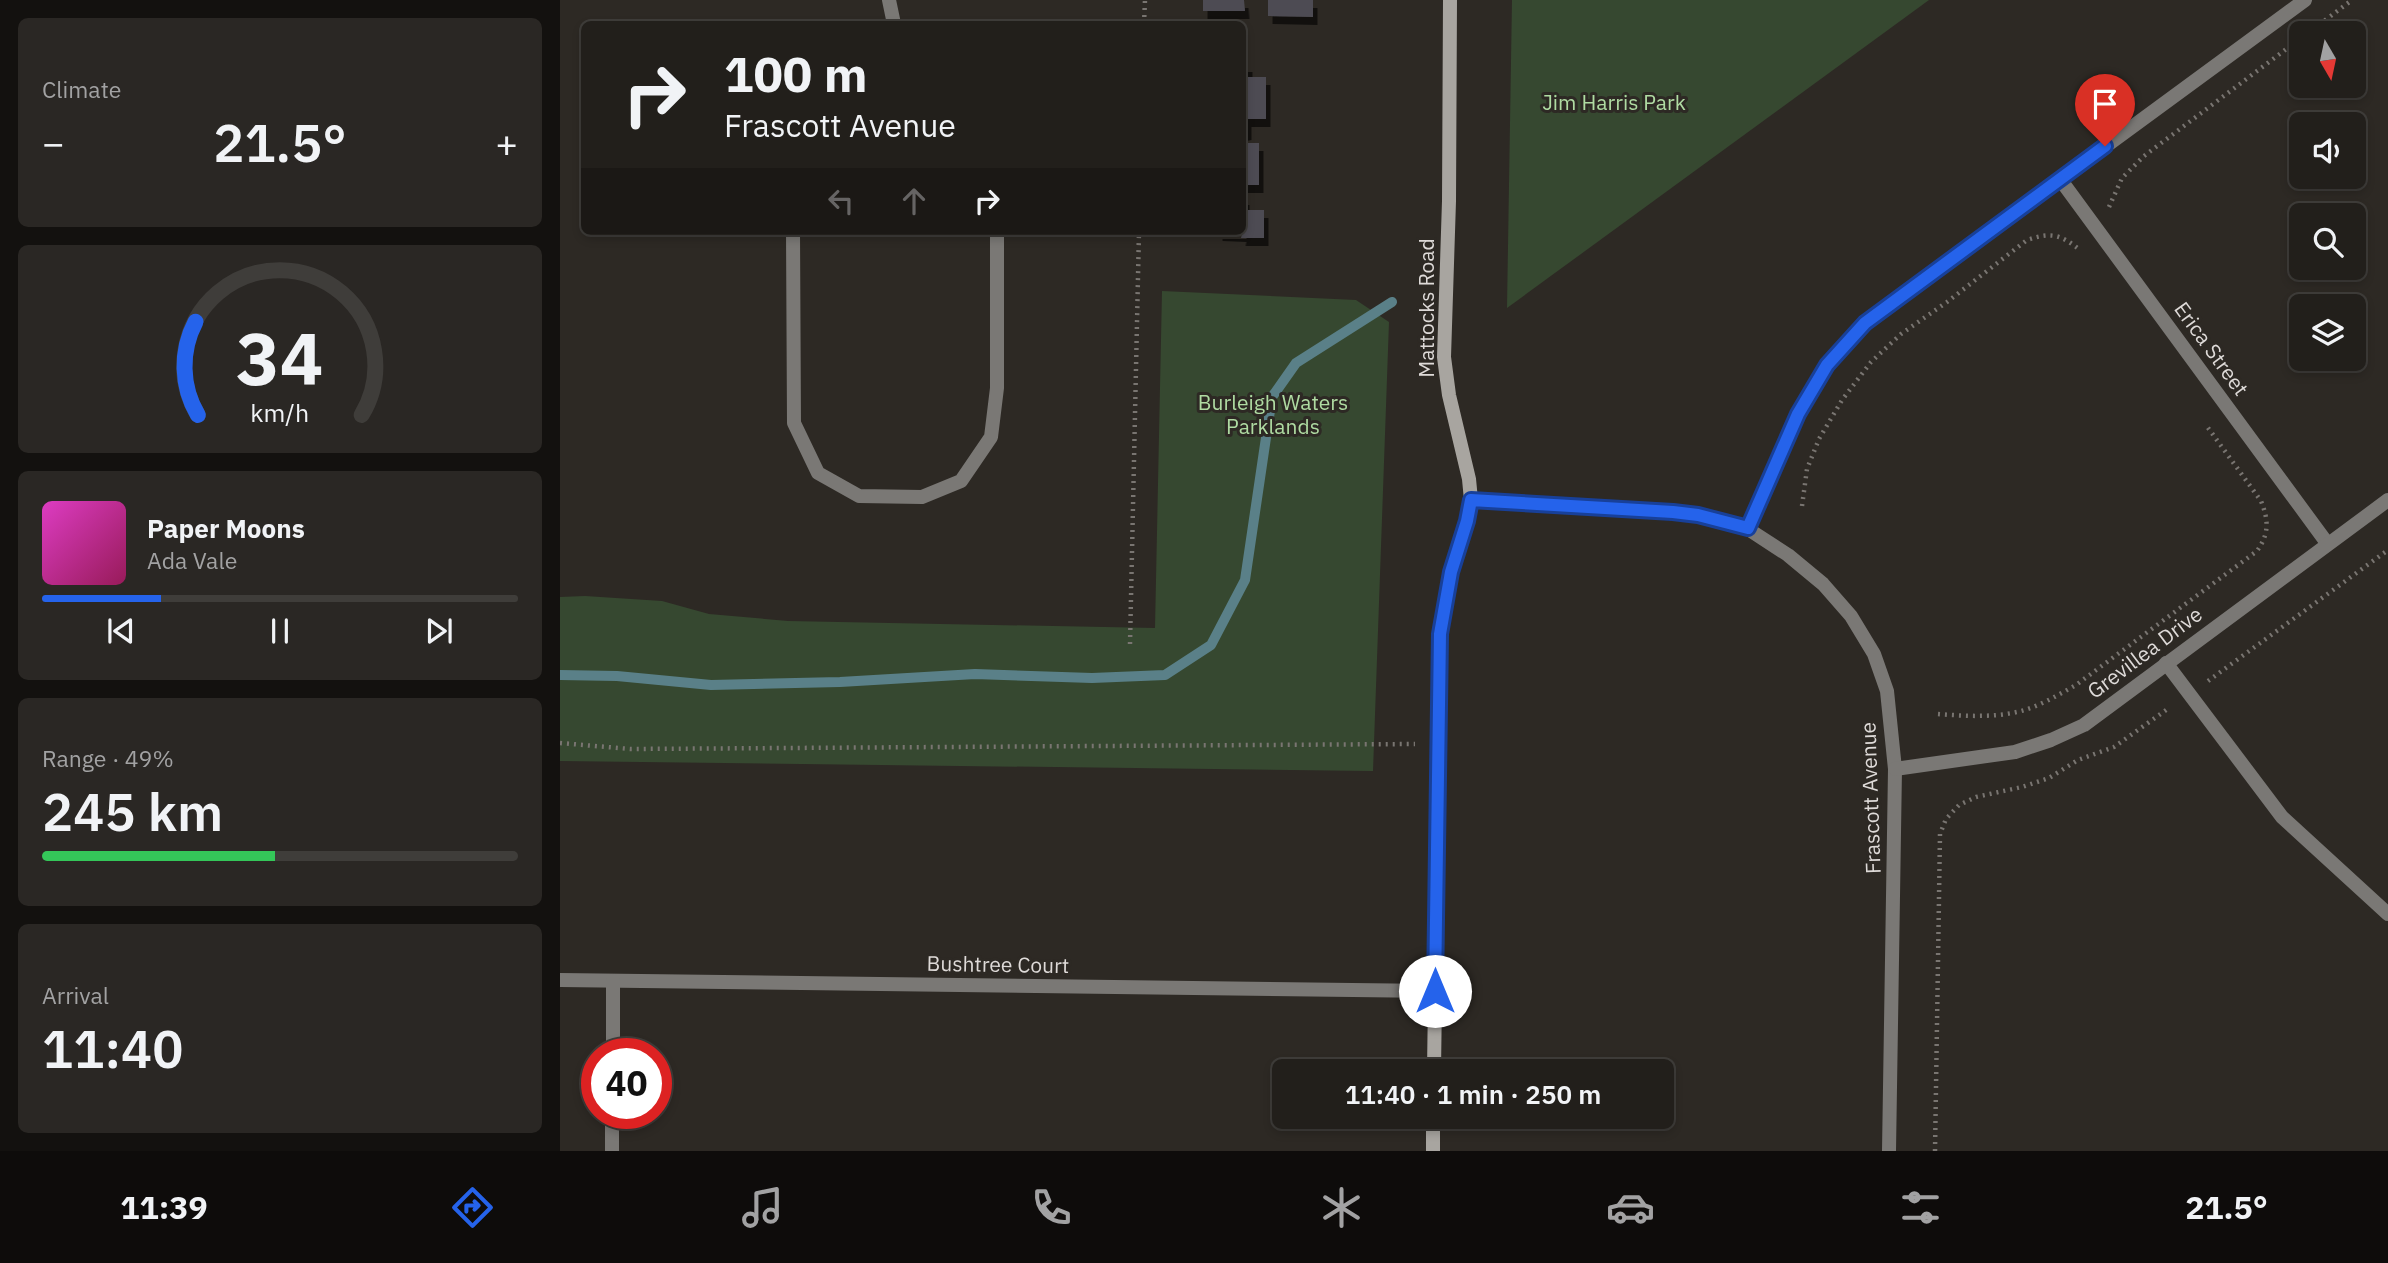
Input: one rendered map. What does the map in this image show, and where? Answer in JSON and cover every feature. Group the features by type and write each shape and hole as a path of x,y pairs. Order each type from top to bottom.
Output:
{"street":[{"path":"889,0 893,21"},
{"name":"Mattocks Road","path":"1434,1059 1440,634 1445,597 1471,500 1469,478 1451,406 1444,357 1449,201 1450,0"},
{"path":"1748,528 1798,414 1827,365 1865,323 2305,0"},
{"name":"Erica Street","path":"2060,179 2327,543"},
{"path":"793,235 794,423 818,473 859,496 922,497 961,481 991,437 997,388 997,235"},
{"name":"Grevillea Drive","path":"1895,769 2015,752 2084,725 2388,499"},
{"name":"Frascott Avenue","path":"1471,500 1685,513 1748,528 1788,555 1823,584 1851,616 1874,654 1887,691 1895,769 1889,1151"},
{"path":"2166,663 2282,817 2388,914"},
{"name":"Bushtree Court","path":"560,980 1435,991"},
{"path":"613,981 613,1038"},
{"path":"612,1129 612,1151"},
{"path":"1433,1129 1433,1151"}],"path":[{"path":"1144,21 1145,0"},
{"path":"2324,21 2352,0"},
{"path":"2066,239 2112,205 2122,178 2144,156 2289,47"},
{"path":"1130,644 1139,235"},
{"path":"1802,506 1807,470 1819,439 1842,400 1871,362 1901,334 2027,240 2043,235 2057,236 2066,239 2080,250"},
{"path":"1938,714 1969,716 2020,711 2048,700 2076,685 2258,551 2268,528 2267,515 2261,501 2198,414"},
{"path":"1935,1151 1940,834 1946,820 1959,805 1976,797 2049,778 2078,760 2114,747 2388,550"},
{"path":"560,743 631,749 1437,744"}],"green space":[{"name":"Jim Harris Park","path":"1512,0 1929,0 1507,308"},
{"name":"Burleigh Waters Parklands","path":"1162,291 1356,300 1389,322 1373,771 560,761 560,597 662,601 709,614 788,621 1155,628"}],"building":[{"path":"1203,0 1244,0 1245,11 1203,11"},
{"path":"1268,0 1313,0 1313,17 1268,16"},
{"path":"1246,64 1248,64 1248,77 1266,77 1266,119 1247,119 1247,132"},
{"path":"1246,143 1259,143 1259,185 1246,185"},
{"path":"1246,210 1264,210 1264,238 1241,238 1242,235 1246,235"}],"waterway":[{"path":"560,675 617,676 711,685 840,682 975,674 1092,678 1165,675 1211,645 1245,580 1272,397 1296,363 1392,302"}],"route":[{"path":"1435,991 1440,634 1445,597 1471,500 1673,512 1698,515 1748,528 1798,414 1827,365 1865,323 2105,146"}]}
